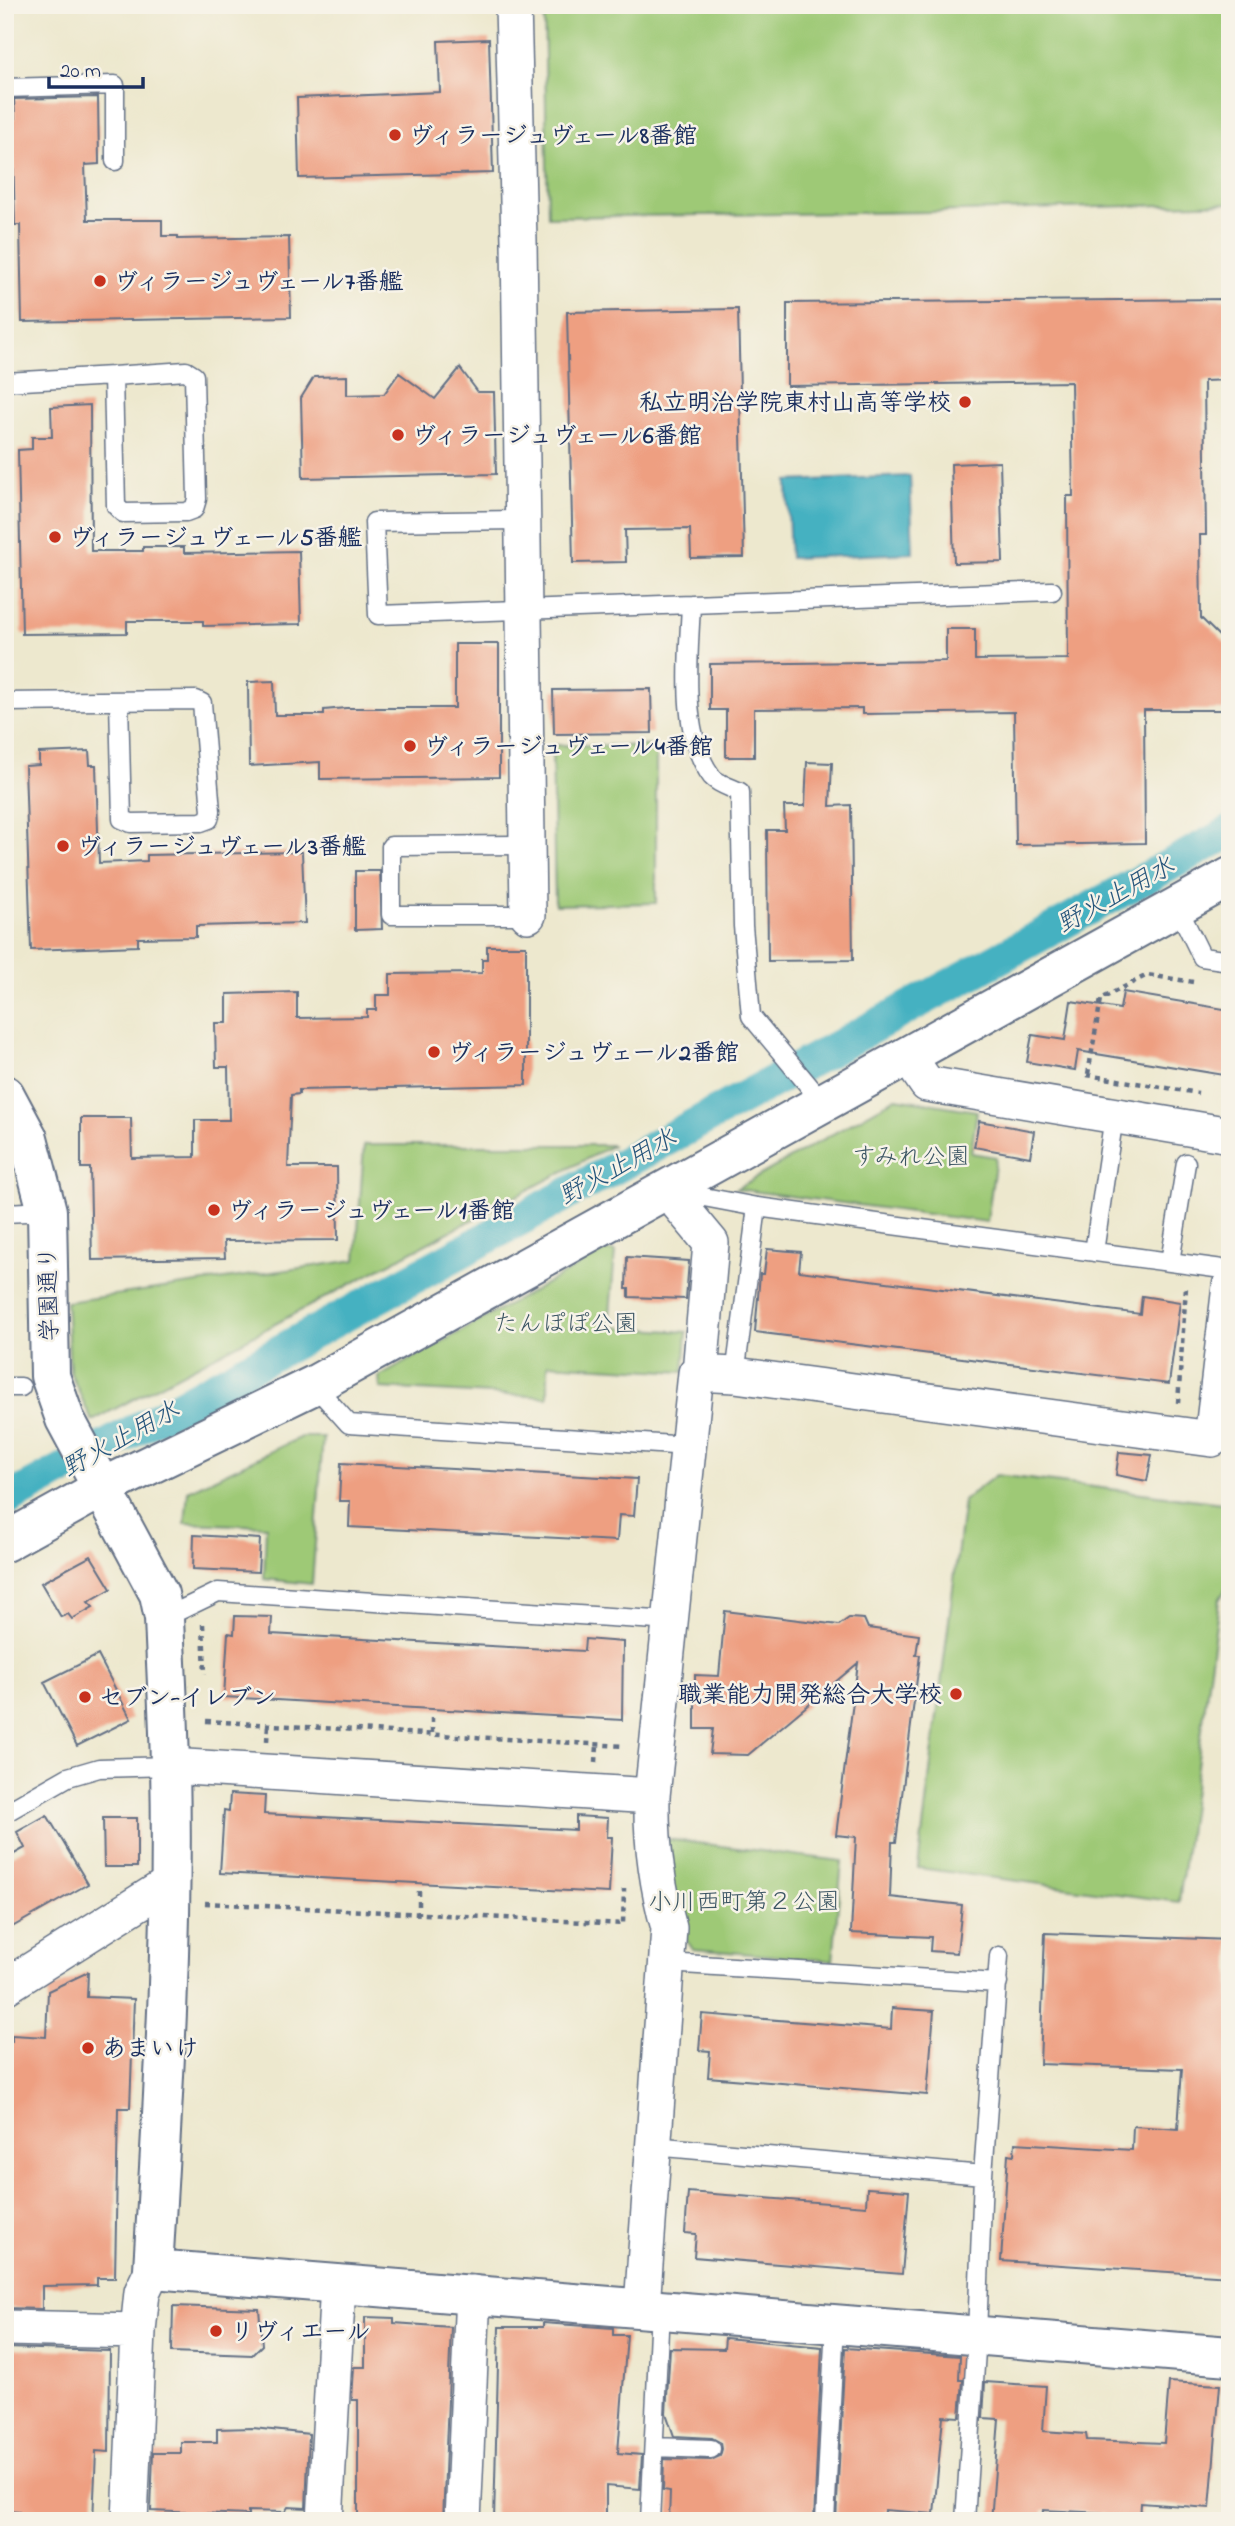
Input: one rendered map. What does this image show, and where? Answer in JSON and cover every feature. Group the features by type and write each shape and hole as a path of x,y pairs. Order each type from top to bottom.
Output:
{"street":[{"path":"513,5 528,915"},
{"path":"5,1542 99,1478 314,1385 1230,877"},
{"path":"907,1055 927,1084 1230,1135"},
{"name":"学園通り","path":"5,1096 28,1138 47,1211 50,1376 65,1419 159,1594 164,1618 170,1766 187,1886 167,2007 153,2269"},
{"path":"667,1190 711,1243 700,1373"},
{"path":"651,2308 653,2146 669,1928 661,1899 652,1830 652,1796 696,1373 735,1375 1212,1439 1230,1286"},
{"path":"170,1766 652,1796"},
{"path":"5,1987 187,1886"},
{"path":"130,2521 138,2331 142,2292 153,2269 1230,2356"},
{"path":"325,2521 338,2283"},
{"path":"463,2521 473,2293"},
{"path":"5,2328 138,2331"}],"lane":[{"path":"5,88 114,85 115,161"},
{"path":"5,382 113,376 192,372 196,485 194,509 135,514 124,513 116,506 113,376"},
{"path":"523,520 374,522 378,614 1052,592"},
{"path":"691,604 687,680 695,745 713,779 740,792 743,926 751,1016 824,1104"},
{"path":"5,702 119,702 202,702 211,811 208,819 201,822 142,822 122,819 119,702"},
{"path":"527,845 391,846 391,915 528,915"},
{"path":"1177,906 1202,957 1221,960"},
{"path":"1094,1252 1114,1116"},
{"path":"1170,1262 1186,1163"},
{"path":"667,1190 757,1207 1230,1270"},
{"path":"735,1375 757,1207"},
{"path":"5,1213 47,1211"},
{"path":"314,1385 349,1423 689,1446"},
{"path":"164,1618 218,1592 672,1620"},
{"path":"5,1813 68,1777 99,1768 170,1766"},
{"path":"965,2521 999,1956"},
{"path":"666,1963 998,1983"},
{"path":"653,2146 984,2175"},
{"path":"650,2521 654,2447 651,2308"},
{"path":"825,2521 835,2323"},
{"path":"654,2447 711,2449"}],"path":[{"path":"1088,1073 1101,999 1147,975 1208,984 1221,960"},
{"path":"1164,1404 1178,1405 1185,1336 1181,1326 1189,1264"},
{"path":"432,1714 432,1733"},
{"path":"206,1721 632,1747"},
{"path":"187,1886 204,1902 623,1924 624,1885"},
{"path":"419,1891 419,1914"}],"green space":[{"path":"544,5 1230,5 1230,203 930,212 548,217"},
{"path":"552,745 656,746 656,903 555,905"},
{"name":"すみれ公園","path":"896,1098 977,1111 971,1153 996,1157 987,1222 736,1189"},
{"path":"364,1145 613,1145 92,1421 70,1372 66,1302 356,1260"},
{"name":"たんぽぽ公園","path":"605,1251 615,1251 609,1327 687,1332 684,1372 548,1364 548,1397 380,1388 379,1377"},
{"path":"301,1437 323,1437 312,1584 264,1579 266,1526 185,1523 188,1491"},
{"path":"996,1475 1230,1504 1230,1582 1219,1600 1179,1902 918,1868 964,1500"},
{"name":"小川西町第２公園","path":"665,1839 842,1861 833,1961 693,1949 678,1930"}],"water":[{"path":"910,476 913,553 790,558 787,481"}],"building":[{"name":"ヴィラージュヴェール8番館","path":"489,39 493,173 299,178 297,98 440,92 438,41"},
{"path":"98,97 99,164 85,165 87,220 162,220 162,236 178,236 178,239 289,237 291,317 22,322 20,225 15,225 12,118 15,118 14,99"},
{"path":"1230,299 1230,380 1204,381 1206,535 1200,535 1201,618 1230,647 1230,710 1144,710 1145,843 1016,845 1014,712 862,714 862,708 754,709 754,757 726,757 726,710 710,710 710,664 946,661 946,629 975,629 975,660 1068,659 1067,496 1073,496 1071,382 787,386 787,303"},
{"path":"738,309 744,557 691,558 690,529 625,530 626,562 573,563 567,312"},
{"name":"ヴィラージュヴェール6番館","path":"460,368 478,392 494,392 496,474 303,478 301,398 314,377 347,376 347,395 384,394 399,373 435,399"},
{"name":"ヴィラージュヴェール5番艦","path":"90,405 91,551 143,551 143,547 184,547 184,553 299,551 301,624 203,626 203,621 127,621 127,633 22,634 18,450 32,449 32,437 52,437 51,407"},
{"path":"1000,462 1003,562 954,563 951,464"},
{"name":"ヴィラージュヴェール4番館","path":"455,644 499,644 499,777 320,779 320,762 249,766 248,682 274,681 275,715 324,715 324,710 346,708 455,708"},
{"path":"651,689 652,733 554,734 553,690"},
{"name":"ヴィラージュヴェール3番艦","path":"89,751 90,765 96,765 99,863 147,861 147,855 302,852 305,923 196,926 196,937 138,938 138,946 31,950 25,766 39,765 39,753"},
{"path":"807,762 832,763 830,806 851,805 853,960 768,961 767,830 785,830 784,806 805,806"},
{"path":"355,871 380,871 382,929 355,930"},
{"path":"487,946 526,946 526,1085 299,1090 299,1094 291,1095 288,1167 337,1167 338,1240 224,1241 225,1258 92,1260 90,1168 81,1168 81,1118 131,1118 132,1158 195,1157 195,1120 229,1120 228,1067 216,1067 215,1023 227,1023 227,994 297,992 297,1018 367,1017 367,1010 376,1010 376,995 390,995 390,974 482,973 482,959 487,959"},
{"path":"1123,992 1230,1010 1230,1076 1078,1051 1075,1070 1027,1062 1032,1035 1065,1040 1071,1001 1120,1009"},
{"path":"979,1121 1034,1131 1030,1157 974,1147"},
{"path":"767,1249 801,1252 799,1271 1140,1314 1142,1296 1180,1302 1169,1384 755,1332 760,1274 764,1274"},
{"path":"627,1257 689,1261 686,1299 629,1297 629,1289 626,1289"},
{"path":"1119,1452 1152,1455 1147,1481 1116,1475"},
{"path":"341,1463 637,1479 634,1516 619,1515 617,1541 349,1527 350,1501 339,1501"},
{"path":"194,1535 260,1539 258,1572 193,1569"},
{"path":"91,1556 111,1589 88,1602 93,1607 72,1619 68,1614 61,1617 41,1583"},
{"path":"725,1611 839,1625 849,1618 864,1619 868,1628 919,1635 916,1655 920,1655 896,1842 892,1842 890,1897 962,1905 957,1953 930,1951 931,1937 851,1933 856,1837 836,1835 858,1663 748,1755 710,1754 713,1729 695,1729 695,1675 719,1676"},
{"path":"235,1616 272,1617 271,1634 584,1651 585,1639 623,1642 622,1720 224,1697 228,1633 234,1634"},
{"path":"98,1655 131,1719 77,1746 44,1682"},
{"path":"230,1794 265,1796 264,1814 576,1830 576,1816 608,1818 607,1837 612,1837 609,1893 220,1873 224,1810 229,1811"},
{"path":"47,1815 88,1884 5,1931 5,1859 25,1848 17,1832"},
{"path":"103,1818 137,1818 137,1867 104,1867"},
{"path":"1045,1933 1230,1940 1230,2080 1225,2148 1230,2149 1230,2276 1001,2261 1008,2154 1014,2155 1015,2143 1132,2150 1133,2126 1178,2129 1182,2069 1040,2064"},
{"path":"88,1972 87,1997 134,1999 130,2108 118,2108 115,2278 97,2278 97,2285 42,2286 42,2309 5,2308 7,2042 12,2042 12,2035 46,2037 48,1991"},
{"path":"892,2008 934,2011 927,2095 708,2077 710,2051 699,2050 702,2014 891,2029"},
{"path":"867,2188 909,2191 902,2274 694,2257 696,2234 685,2233 688,2192 866,2206"},
{"name":"リヴィエール","path":"173,2306 259,2309 262,2345 252,2355 172,2352"},
{"path":"365,2317 394,2318 394,2323 451,2327 443,2521 358,2517 358,2400 352,2400 354,2367 365,2367"},
{"path":"543,2323 613,2328 613,2335 627,2335 618,2453 642,2455 640,2489 606,2486 606,2521 494,2520 499,2327 543,2327"},
{"path":"725,2338 822,2347 814,2521 669,2521 670,2491 663,2490 664,2459 711,2460 720,2456 722,2449 721,2443 712,2438 674,2436 666,2413 670,2348 724,2349"},
{"path":"5,2348 110,2351 109,2452 96,2451 93,2521 18,2521 19,2512 5,2511"},
{"path":"845,2348 960,2356 959,2380 963,2380 960,2417 943,2416 934,2514 885,2510 884,2521 836,2521"},
{"path":"985,2382 1046,2386 1043,2431 1086,2434 1087,2440 1164,2443 1169,2382 1220,2385 1210,2508 1141,2503 1140,2521 1103,2520 1104,2513 1043,2510 1042,2521 991,2521 999,2419 983,2418"},
{"path":"253,2428 309,2434 306,2508 288,2507 285,2512 248,2511 248,2515 151,2511 153,2453 181,2453 181,2442 217,2442 217,2429"}],"waterway":[{"name":"野火止用水","path":"5,1501 1230,832"}],"place":[{"name":"ヴィラージュヴェール8番館","path":"395,135"},
{"name":"ヴィラージュヴェール7番艦","path":"100,281"},
{"name":"私立明治学院東村山高等学校","path":"965,402"},
{"name":"ヴィラージュヴェール6番館","path":"398,435"},
{"name":"ヴィラージュヴェール5番艦","path":"55,537"},
{"name":"ヴィラージュヴェール4番館","path":"410,746"},
{"name":"ヴィラージュヴェール3番艦","path":"63,846"},
{"name":"ヴィラージュヴェール2番館","path":"434,1052"},
{"name":"ヴィラージュヴェール1番館","path":"214,1210"},
{"name":"職業能力開発総合大学校","path":"956,1694"},
{"name":"セブン-イレブン","path":"85,1697"},
{"name":"あまいけ","path":"88,2048"},
{"name":"リヴィエール","path":"216,2331"}]}
